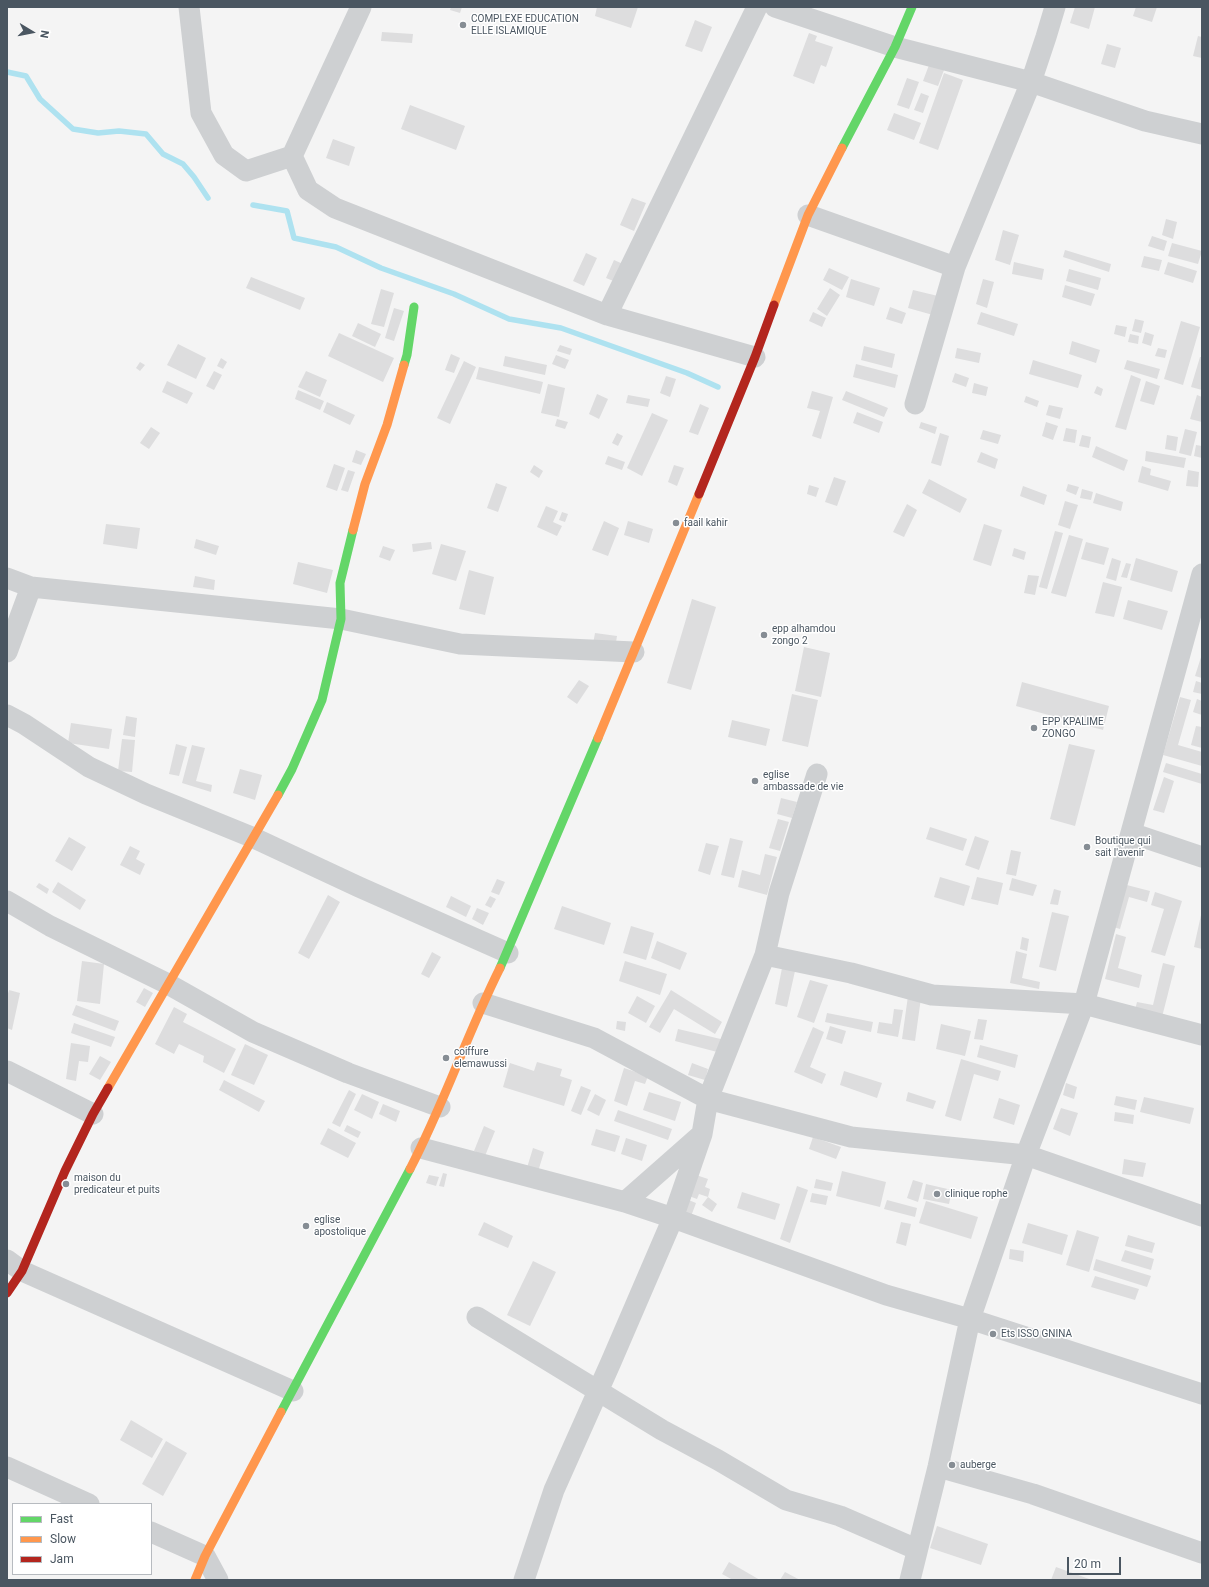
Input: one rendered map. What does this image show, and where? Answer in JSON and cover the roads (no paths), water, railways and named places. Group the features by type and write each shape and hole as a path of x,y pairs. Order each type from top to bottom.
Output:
{"street":[{"path":"189,7 201,113 224,155 246,171 292,156 361,7"},
{"path":"607,316 757,7"},
{"path":"775,7 895,48 1031,82 1145,121 1202,134"},
{"path":"195,1580 204,1556 421,1148 440,1107 483,1003 508,953 634,652 755,357 808,215 895,48 912,7"},
{"path":"915,404 954,267 1031,82 1055,7"},
{"path":"292,156 308,190 335,208 607,316 755,357"},
{"path":"808,215 954,267"},
{"path":"7,1293 15,1266 93,1114 254,838 294,763 322,700 341,619 340,583 365,484 387,424 407,355 414,307"},
{"path":"910,1580 916,1549 938,1467 970,1319 1026,1155 1084,1004 1202,574"},
{"path":"7,578 32,587 341,619 460,644 634,652"},
{"path":"7,652 32,587"},
{"path":"7,715 24,724 89,767 146,794 254,838 359,887 508,953"},
{"path":"524,1580 554,1490 672,1218 702,1134 708,1100 765,955 778,893 817,774"},
{"path":"1131,833 1202,857"},
{"path":"7,902 50,926 168,984 253,1032 348,1072 440,1107"},
{"path":"765,955 851,972 932,995 1084,1004 1202,1035"},
{"path":"483,1003 594,1038 708,1100 851,1137 1026,1155 1202,1216"},
{"path":"7,1072 93,1114"},
{"path":"625,1202 702,1134"},
{"path":"421,1148 625,1202 886,1295 970,1319 1202,1394"},
{"path":"15,1266 292,1392"},
{"path":"477,1317 662,1430 718,1460 786,1500 840,1516 916,1549"},
{"path":"7,1467 87,1503"},
{"path":"938,1467 1033,1494 1202,1553"},
{"path":"152,1532 204,1556 218,1580"}],"waterway":[{"path":"7,72 26,76 40,99 73,129 98,133 119,131 146,134 163,154 183,164 208,198"},
{"path":"253,205 287,211 294,238 336,247 381,268 454,294 509,319 561,328 687,373 718,387"}],"place":[{"name":"COMPLEXE EDUCATION ELLE ISLAMIQUE","path":"463,25"},
{"name":"faail kahir","path":"676,523"},
{"name":"epp alhamdou zongo 2","path":"764,635"},
{"name":"EPP KPALIME ZONGO","path":"1034,728"},
{"name":"eglise ambassade de vie","path":"755,781"},
{"name":"Boutique qui sait l'avenir","path":"1087,847"},
{"name":"coiffure elemawussi","path":"446,1058"},
{"name":"maison du predicateur et puits","path":"66,1184"},
{"name":"clinique rophe","path":"937,1194"},
{"name":"eglise apostolique","path":"306,1226"},
{"name":"Ets ISSO GNINA","path":"993,1334"},
{"name":"auberge","path":"952,1465"}]}
